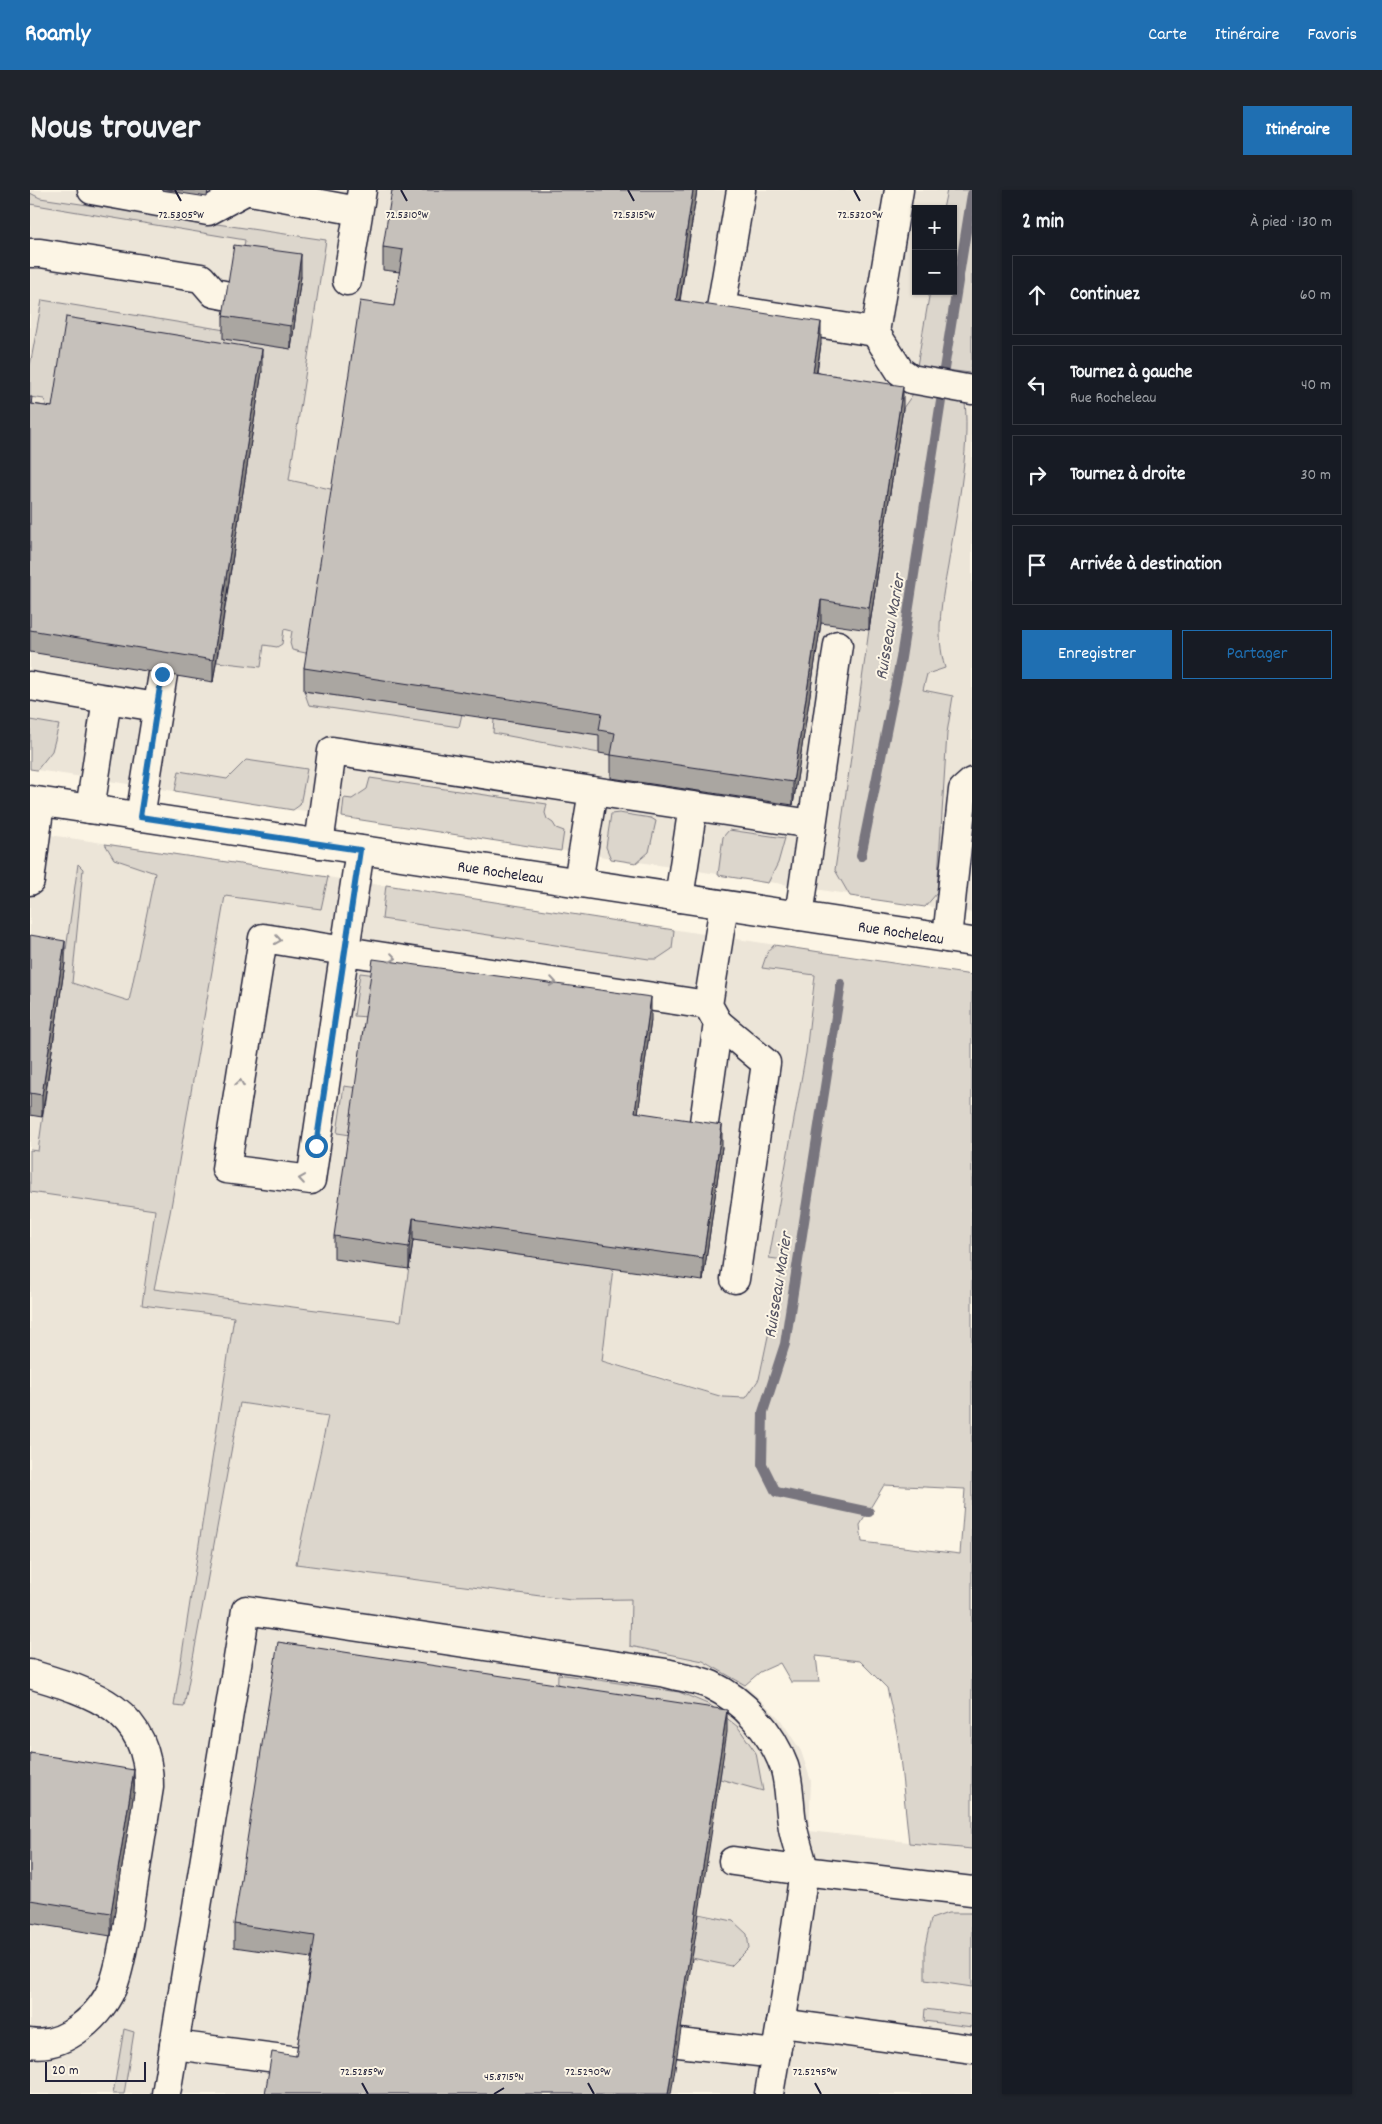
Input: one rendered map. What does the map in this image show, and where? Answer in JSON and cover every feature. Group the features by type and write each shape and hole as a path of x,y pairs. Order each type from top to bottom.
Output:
{"street":[{"path":"92,190 208,211 245,191 360,201 347,281"},
{"path":"741,190 721,308 875,332"},
{"path":"899,190 875,332 900,371 910,379 972,390"},
{"path":"30,253 201,278 214,293 230,296"},
{"path":"799,916 838,645"},
{"path":"140,817 162,674"},
{"path":"30,686 157,706"},
{"path":"90,809 106,699"},
{"path":"319,844 332,751 812,824"},
{"path":"960,940 963,790 972,782"},
{"path":"578,882 593,792"},
{"path":"30,881 35,801"},
{"name":"Rue Rocheleau","path":"35,801 960,940"},
{"path":"679,898 692,806"},
{"path":"360,850 344,951 311,1180 226,1168 263,938 344,951 678,1001 713,1014 766,1063 735,1279"},
{"path":"701,1144 724,904"},
{"path":"166,2094 246,1610 666,1673 709,1684 728,1694 746,1710 761,1725 774,1745 784,1767 789,1789 792,1822 804,1871 769,2094"},
{"path":"30,1674 56,1682 111,1705 128,1720 140,1738 146,1756 149,1779 125,1934 113,1985 99,2008 84,2025 64,2038 48,2044 30,2043"},
{"path":"733,1861 972,1891"},
{"path":"781,2023 972,2049"},
{"path":"679,2043 776,2054"},
{"path":"174,2045 299,2061"}],"shaded area":[{"path":"30,190 972,190 972,913 30,769"},
{"path":"947,190 972,190 972,363 970,373 917,366 929,295 957,295 957,205 944,205"},
{"path":"30,193 40,198 326,240 289,480 335,490 310,654 292,650 290,643 292,631 284,629 282,644 277,647 264,645 261,667 217,662 261,371 52,429 45,429 46,404 44,399 30,397 30,366 42,300 225,330 290,349 301,277 241,268 245,240 30,204"},
{"path":"913,394 965,402 966,422 964,463 941,617 940,642 945,668 927,674 923,690 953,696 947,733 937,893 925,907 850,896 835,870 903,408"},
{"path":"304,691 462,714 459,727 309,705"},
{"path":"494,719 602,735 599,753 493,733"},
{"path":"30,720 59,725 52,751 37,770 30,769"},
{"path":"246,760 307,769 300,805 293,810 175,791 179,771 227,779"},
{"path":"370,778 547,804 545,813 547,819 556,828 564,831 561,851 342,817 344,798 352,799 367,789"},
{"path":"619,813 651,818 656,821 649,852 636,863 611,859 606,847 611,814"},
{"path":"729,830 785,838 778,863 768,883 718,875 723,837"},
{"path":"30,832 816,951 806,1053 769,1258 784,1260 759,1379 747,1398 723,1397 658,1376 549,1346 229,1401 328,1416 297,1564 571,1600 631,1599 630,1646 703,1661 745,1685 780,1719 801,1751 811,1781 809,1831 972,1849 972,2094 30,2094"},
{"path":"105,844 328,877 321,909 225,896 170,1213 154,1289 401,1321 413,1240 613,1268 602,1361 723,1397 746,1398 759,1379 784,1260 769,1258 806,1053 815,975 762,968 767,953 774,945 972,975 972,1849 909,1843 898,1738 887,1688 860,1661 816,1656 819,1682 791,1682 780,1663 760,1672 745,1685 703,1661 630,1646 631,1599 571,1600 296,1564 328,1416 240,1403 184,1707 174,1706 234,1317 142,1305 155,1210 30,1192 30,1150 38,1151 78,864 83,869 72,983 129,1001 155,873 114,859","holes":["884,1485 965,1489 960,1554 862,1542 860,1525"]},
{"path":"386,885 674,930 672,949 657,959 649,959 382,919"},
{"path":"360,973 419,980 368,1017 354,1016"},
{"path":"344,1086 358,1088 351,1135 337,1133"},
{"path":"558,1674 679,1692 710,1705 738,1727 756,1753 763,1791 720,1779 726,1732 557,1707"},
{"path":"948,1913 972,1913 972,1987 925,1980 925,1946 931,1919"},
{"path":"699,1914 733,1921 747,1934 749,1948 731,1966 692,1958"},
{"path":"925,2009 972,2015 972,2027 924,2021"},
{"path":"124,2029 134,2032 124,2094 113,2094"}],"building":[{"path":"392,190 693,190 676,300 821,322 813,372 903,386 869,608 821,600 793,782 611,755 615,733 599,730 602,713 304,668 360,301 394,306 403,250 383,247"},
{"path":"234,245 301,254 291,326 223,316"},
{"path":"66,317 262,349 213,660 30,630 30,397 32,397 31,404 52,407"},
{"path":"30,935 65,941 42,1095 30,1093"},
{"path":"373,959 651,997 635,1112 722,1125 703,1258 413,1218 409,1247 334,1236"},
{"path":"278,1642 727,1710 668,2094 265,2094 272,2052 296,2056 315,1936 234,1924"},
{"path":"30,1753 134,1770 111,1913 30,1900"}],"waterway":[{"name":"Ruisseau Marier","path":"944,369 972,194"},
{"name":"Ruisseau Marier","path":"861,856 901,658 941,401"},
{"name":"Ruisseau Marier","path":"841,984 785,1344 763,1412 762,1464 776,1492 869,1512"}],"route":[{"path":"162,674 140,817 360,850 316,1146"}]}
